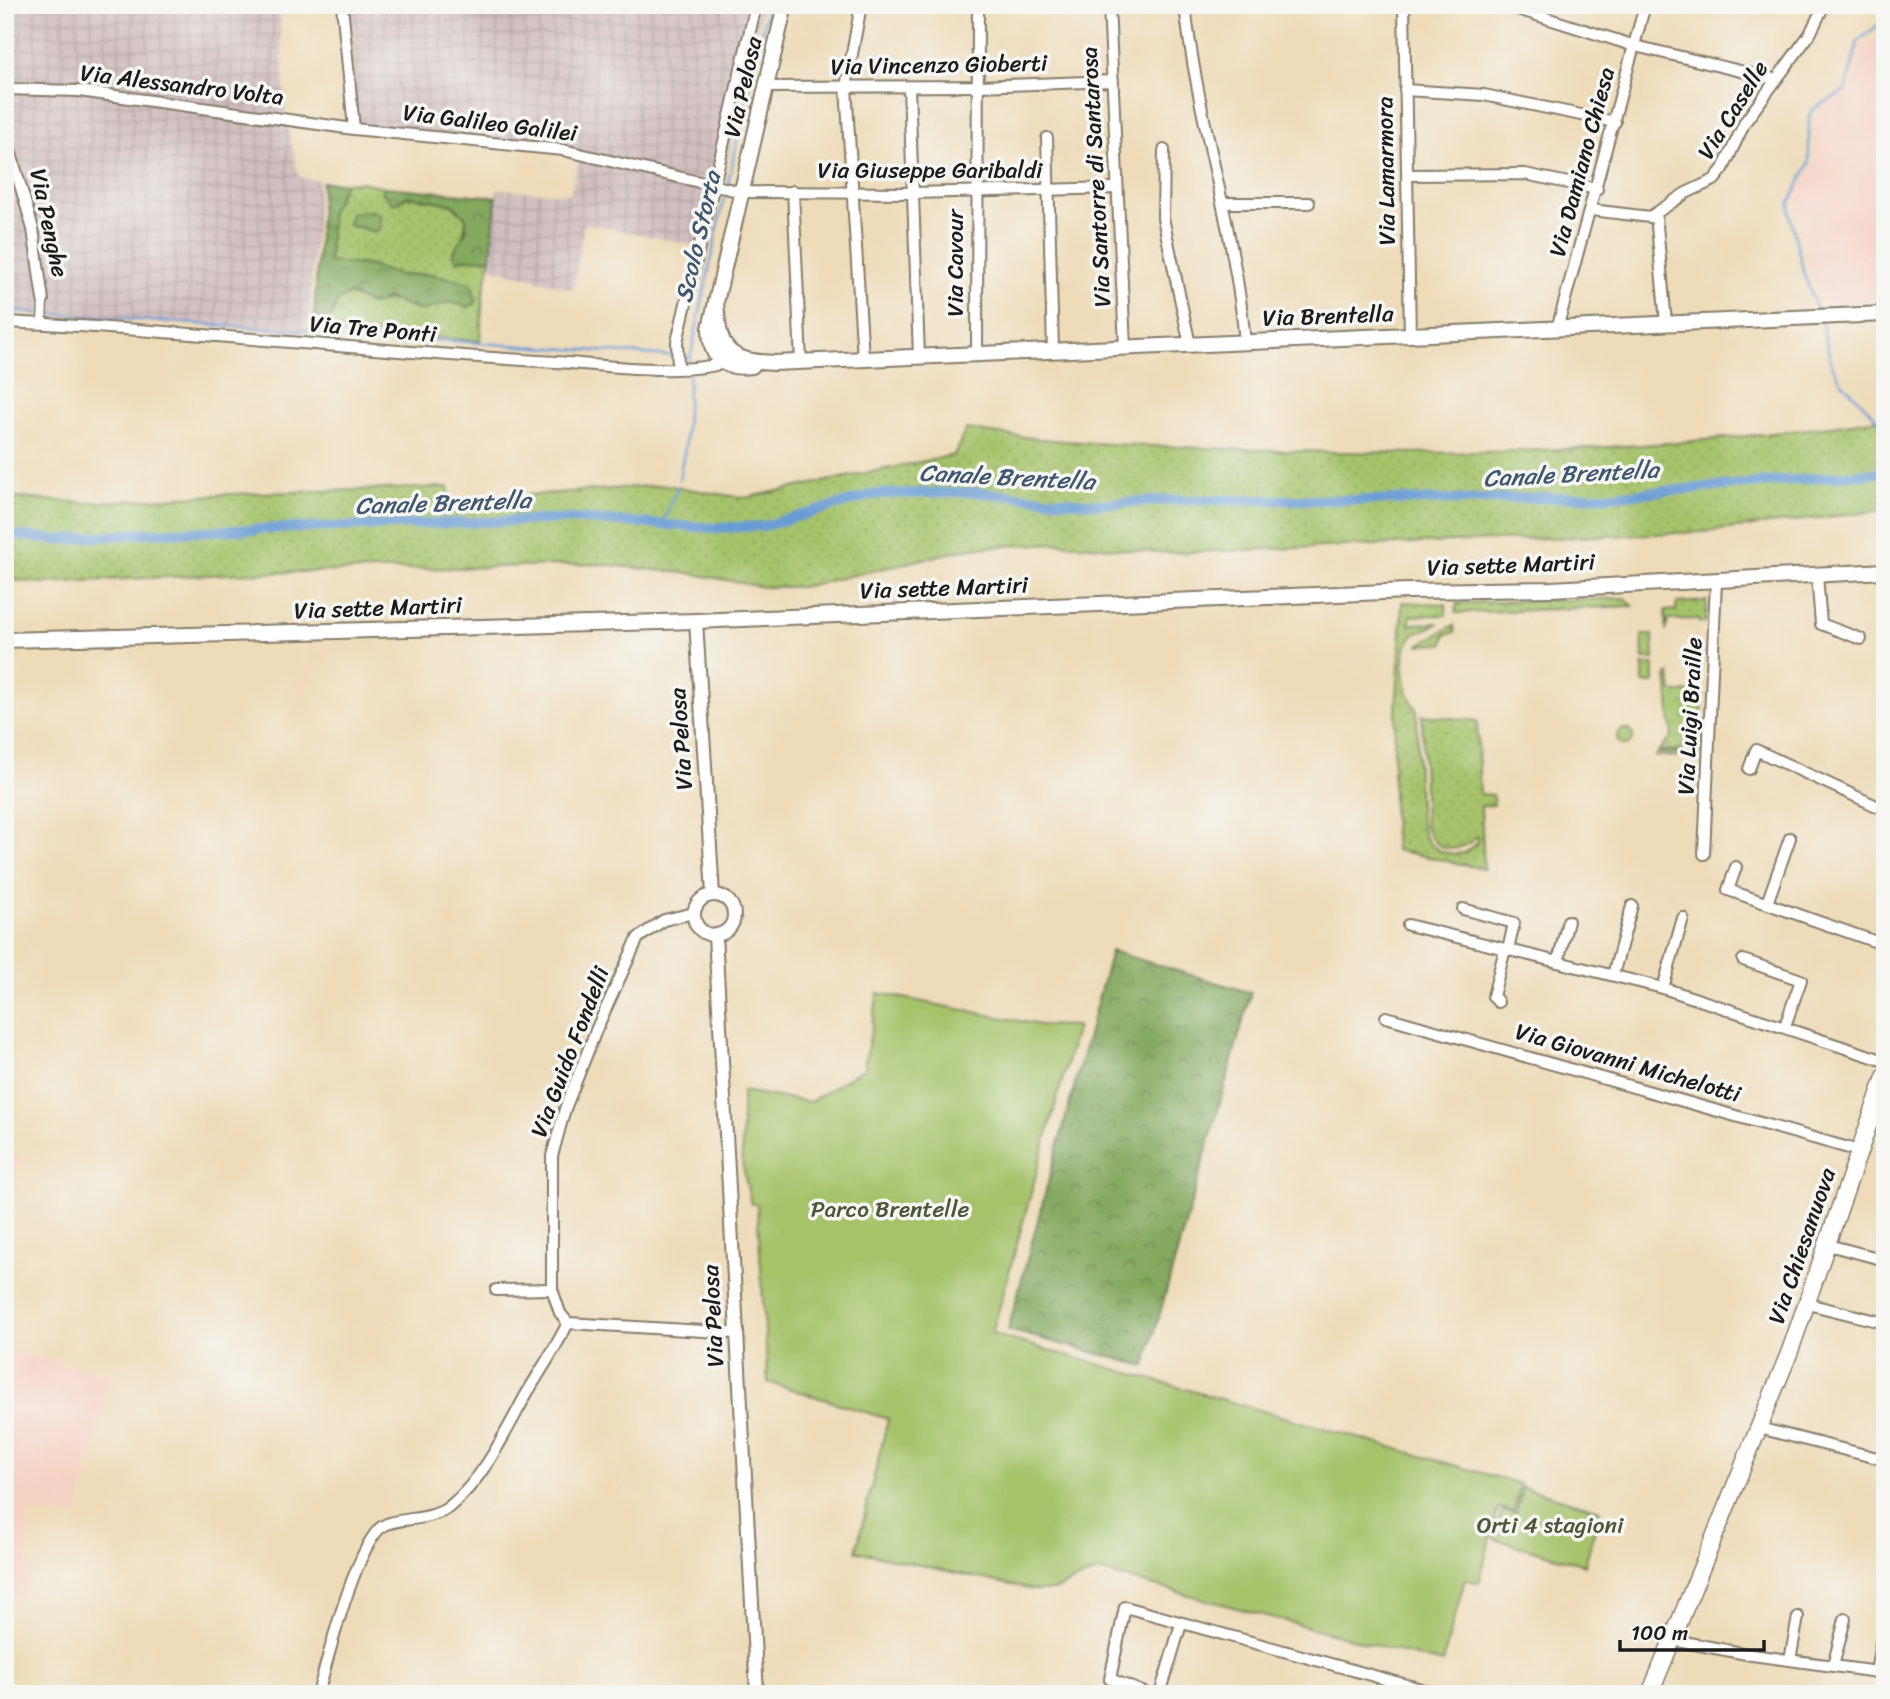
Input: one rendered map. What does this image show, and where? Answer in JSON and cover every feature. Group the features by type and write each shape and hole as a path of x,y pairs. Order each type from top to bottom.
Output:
{"main road":[{"name":"Via Pelosa","path":"722,364 713,353 710,328 739,191 767,87 785,5"},
{"name":"Via Pelosa","path":"716,301 723,344"},
{"name":"Via Brentella","path":"774,363 1885,314"},
{"path":"723,344 730,355 739,360 774,363"},
{"path":"722,364 740,368 774,363"},
{"name":"Via sette Martiri","path":"5,640 696,621 1716,580 1885,570"},
{"name":"Via Chiesanuova","path":"1650,1694 1808,1304 1885,1077"}],"street":[{"path":"342,5 354,129"},
{"name":"Via Pelosa","path":"710,328 688,366 678,349 756,5"},
{"path":"861,5 846,87 855,192 863,359"},
{"name":"Via Cavour","path":"976,354 978,5"},
{"name":"Via Santorre di Santarosa","path":"1109,5 1125,347"},
{"path":"1185,5 1191,64 1224,203 1241,291 1245,342"},
{"name":"Via Lamarmora","path":"1404,5 1410,336"},
{"path":"1505,5 1635,46 1774,79"},
{"name":"Via Damiano Chiesa","path":"1558,329 1645,5"},
{"name":"Via Caselle","path":"1656,215 1674,200 1719,174 1745,122 1774,79 1810,34 1824,5"},
{"name":"Via Vincenzo Gioberti","path":"767,87 979,86 1113,81"},
{"path":"909,87 919,356"},
{"name":"Via Alessandro Volta","path":"5,89 79,91 354,129"},
{"path":"1405,90 1484,95 1615,122"},
{"name":"Via Galileo Galilei","path":"354,129 563,150 739,191"},
{"name":"Via Penghe","path":"5,133 33,229 43,300 41,324"},
{"path":"1047,138 1053,350"},
{"path":"1164,150 1163,218 1189,345"},
{"path":"1408,176 1524,174 1597,189"},
{"name":"Via Giuseppe Garibaldi","path":"739,191 912,193 1117,188"},
{"path":"793,191 801,362"},
{"path":"1224,203 1309,203"},
{"path":"1591,210 1640,218 1656,215 1666,323"},
{"name":"Via Tre Ponti","path":"5,322 481,358 688,366"},
{"name":"Via Pelosa","path":"722,364 723,344"},
{"path":"688,366 739,360"},
{"path":"1817,575 1821,624 1861,639"},
{"name":"Via Luigi Braille","path":"1704,854 1716,580"},
{"name":"Via Pelosa","path":"696,621 713,895"},
{"path":"1749,769 1756,750 1885,810"},
{"path":"1767,903 1790,838"},
{"path":"1736,867 1728,890 1885,945"},
{"path":"713,895 725,899 733,913 727,930 715,935 700,930 694,913 699,902 713,895"},
{"path":"1613,975 1633,906"},
{"path":"1463,909 1514,923 1493,996 1498,1002"},
{"name":"Via Guido Fondelli","path":"568,1323 560,1313 552,1289 552,1156 570,1097 597,1027 638,938 664,920 694,913"},
{"path":"1663,988 1682,918"},
{"path":"1558,962 1568,921"},
{"path":"1408,925 1663,988 1885,1061"},
{"name":"Via Pelosa","path":"715,935 757,1694"},
{"path":"1743,960 1801,980 1785,1026"},
{"name":"Via Giovanni Michelotti","path":"1386,1017 1859,1151"},
{"path":"1828,1245 1885,1260"},
{"path":"496,1290 552,1289"},
{"path":"1808,1304 1885,1323"},
{"path":"318,1694 344,1606 362,1561 379,1529 388,1524 435,1516 465,1492 494,1451 568,1323 737,1332"},
{"path":"1759,1428 1885,1460"},
{"path":"1147,1694 1110,1679 1125,1607 1400,1688 1439,1694"},
{"path":"1790,1660 1798,1617"},
{"path":"1833,1666 1845,1619"},
{"path":"1672,1640 1880,1672 1885,1620"},
{"path":"1160,1694 1181,1624"}],"shaded area":[{"path":"5,5 279,5 286,119 299,177 319,180 308,331 5,311"},
{"path":"339,5 763,5 708,248 584,223 573,289 490,267 497,189 570,194 581,154 350,127"},
{"path":"1885,31 1885,299 1825,306 1806,262 1795,198 1814,161 1813,119 1818,109 1853,83 1860,47"},
{"path":"5,1150 21,1157 5,1198"},
{"path":"5,1348 109,1375 77,1515 26,1514 29,1598 5,1600"}],"green space":[{"path":"322,182 345,183 331,211 329,262 367,265 399,275 432,274 472,283 476,303 469,307 449,302 422,311 386,298 373,304 350,294 338,300 330,319 314,317"},
{"path":"361,182 385,187 381,191 398,203 407,196 452,204 466,218 457,259 491,258 483,295 480,341 312,327 314,317 330,319 338,300 350,294 371,305 394,300 415,310 449,302 469,307 432,274 399,275 367,265 329,262 331,211 345,183"},
{"path":"385,187 496,197 491,258 457,260 453,253 466,231 466,218 452,204 407,196 393,204 381,191"},
{"path":"373,211 380,216 381,225 376,232 348,225 351,213"},
{"path":"1885,418 1885,510 1703,532 1166,553 1057,543 971,548 802,587 762,587 694,574 599,564 228,574 43,583 5,579 5,497 86,503 231,494 448,487 450,501 664,485 744,498 954,455 966,429 1033,438 1134,445 1398,453 1561,450 1642,445"},
{"path":"1625,598 1633,606 1456,613 1457,603"},
{"path":"1707,601 1706,623 1699,622 1698,619 1668,620 1666,631 1665,611 1676,610 1677,603"},
{"path":"1402,602 1446,604 1446,615 1411,616 1409,624 1439,623 1413,635 1405,652 1406,684 1417,711 1422,830 1430,844 1448,853 1464,853 1478,842 1477,836 1455,848 1440,846 1425,825 1422,715 1477,721 1480,794 1493,795 1494,805 1481,806 1484,869 1395,850 1393,788"},
{"path":"1454,625 1455,632 1445,635 1443,644 1418,645"},
{"path":"1642,635 1653,635 1654,659 1643,659"},
{"path":"1643,665 1654,665 1654,683 1643,683"},
{"path":"1670,674 1672,692 1703,692 1699,757 1655,756 1657,753 1688,752 1688,745 1684,745 1683,750 1659,751 1672,736 1667,675"},
{"path":"1622,729 1628,729 1633,737 1631,743 1622,745 1617,740 1617,734"},
{"path":"1111,951 1251,993 1145,1366 1008,1330"},
{"name":"Parco Brentelle","path":"878,993 1040,1025 1077,1026 992,1334 1520,1484 1514,1511 1498,1508 1479,1583 1465,1579 1442,1663 1099,1571 1053,1590 1038,1591 856,1551 888,1419 768,1382 757,1204 751,1204 742,1162 742,1091 810,1102 864,1068"},
{"name":"Orti 4 stagioni","path":"1522,1487 1600,1510 1585,1565 1494,1539 1502,1510 1516,1513"}],"waterway":[{"name":"Scolo Storta","path":"727,187 768,5"},
{"path":"1818,312 1804,274 1790,215 1790,202 1809,164 1809,116 1812,110 1846,90 1858,41 1885,20"},
{"name":"Scolo Storta","path":"689,364 725,193"},
{"path":"5,311 39,313"},
{"path":"48,314 673,356"},
{"path":"1821,321 1832,365 1841,381 1885,427"},
{"path":"680,357 689,357"},
{"name":"Scolo Storta","path":"679,479 685,447 689,371"},
{"name":"Canale Brentella","path":"5,534 57,540 144,533 576,519 715,528 764,526 876,494 975,492 1097,504 1172,500 1453,500 1608,496 1885,472"},
{"name":"Scolo Storta","path":"663,522 678,486"}]}
